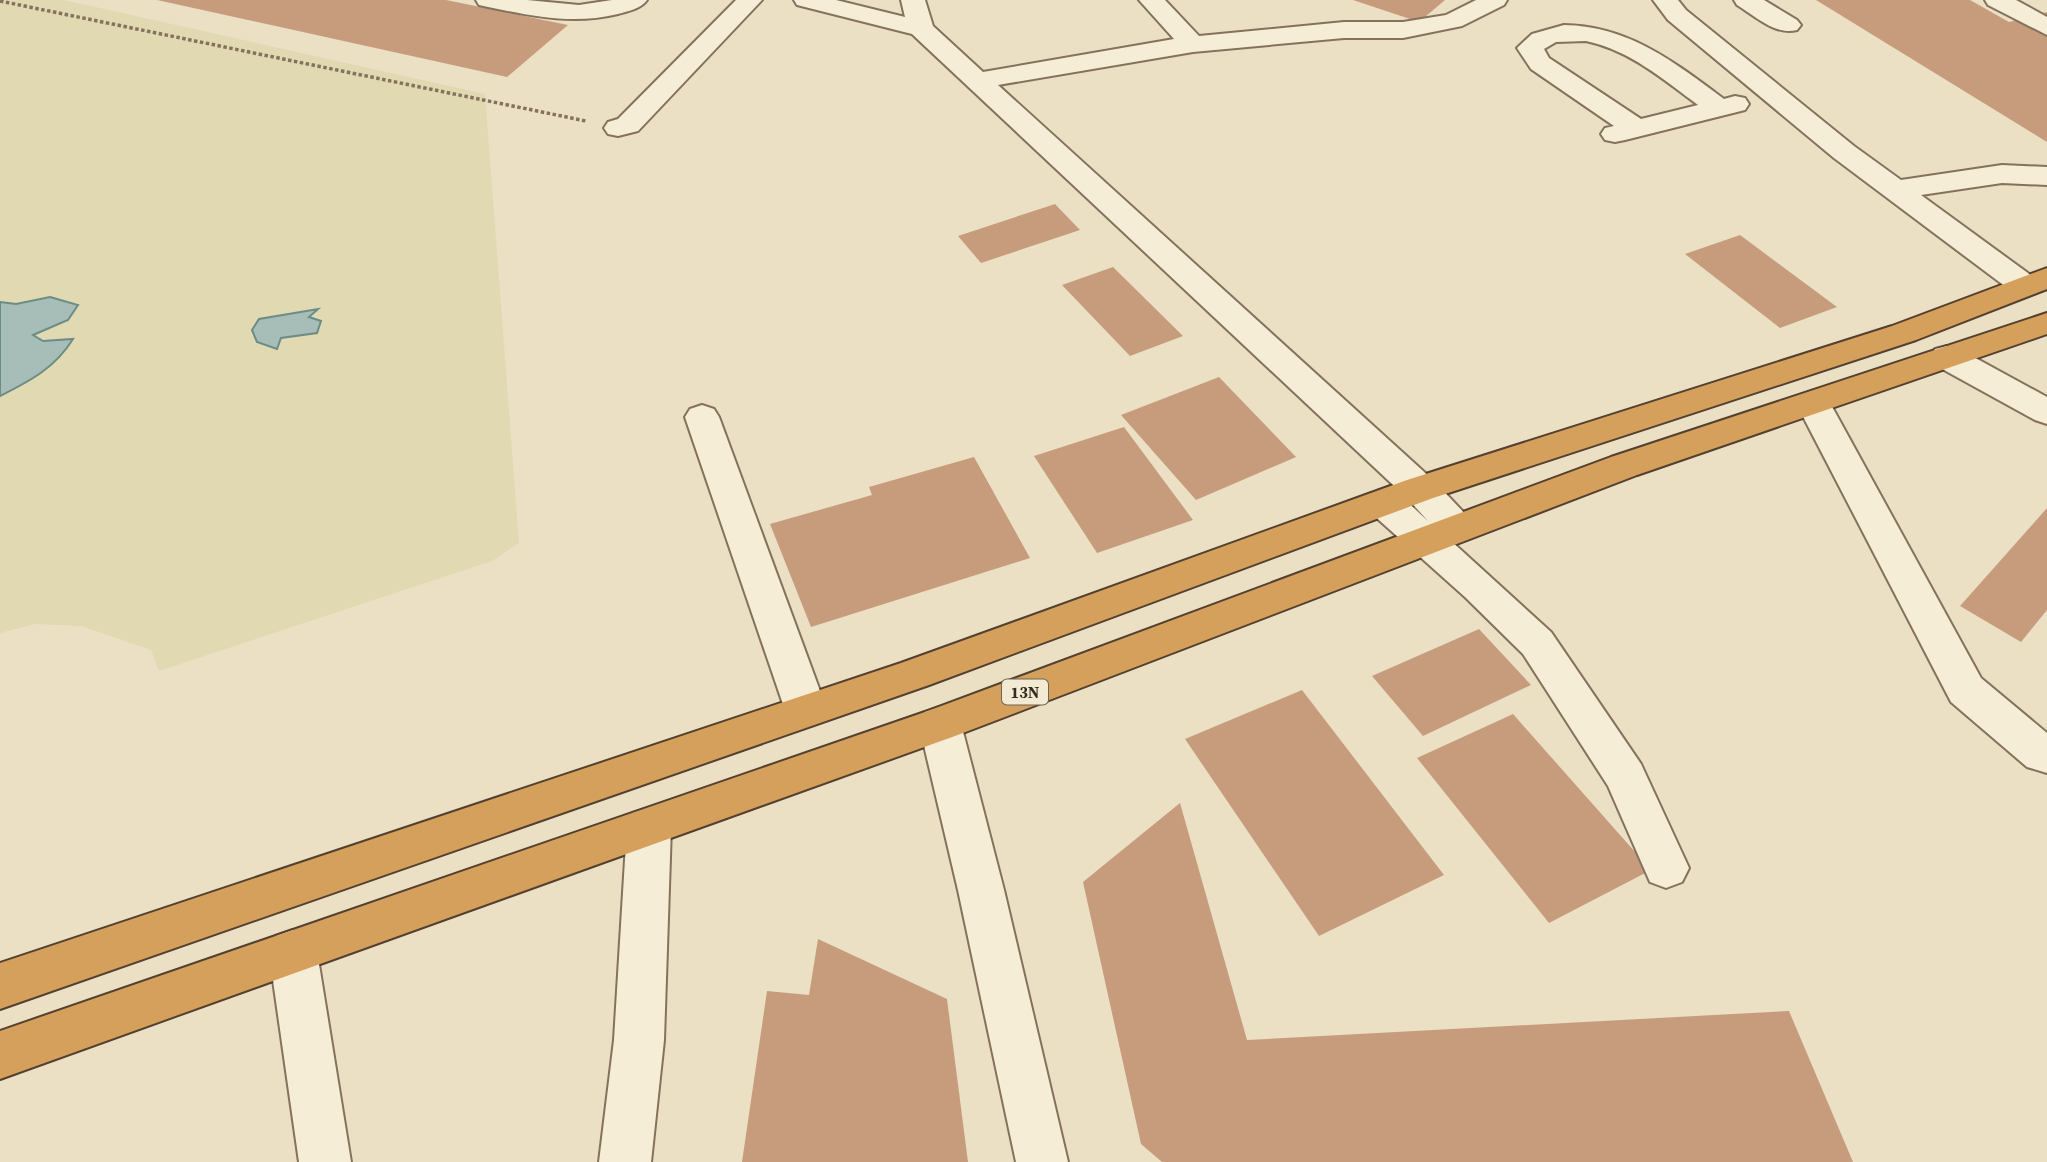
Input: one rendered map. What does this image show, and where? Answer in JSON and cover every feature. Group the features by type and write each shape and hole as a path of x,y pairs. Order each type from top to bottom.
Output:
{"highway":[{"path":"0,986 806,710 1420,489 1904,333 2036,282"},
{"name":"13N","path":"0,1055 940,724 1624,466 2047,323"}],"street":[{"path":"488,0 571,14 598,13 635,0"},
{"path":"618,128 628,125 750,0"},
{"path":"806,0 917,14 978,81 1420,489 1441,535 1479,587 1537,643 1626,777 1666,868"},
{"path":"1151,0 1193,44"},
{"path":"978,81 1193,44 1331,31 1403,30 1453,21 1495,0"},
{"path":"1665,0 1677,15 1844,152 1896,190 2036,282"},
{"path":"1746,0 1788,25"},
{"path":"1997,0 2047,27"},
{"path":"1718,107 1618,40 1573,32 1538,39 1530,48 1540,63 1626,131 1718,107 1777,97"},
{"path":"1896,190 2002,174 2047,176"},
{"path":"1947,357 2047,412"},
{"path":"1813,403 1966,690 2042,754 2047,755"},
{"path":"702,416 806,710"},
{"path":"1383,503 1441,535"},
{"path":"940,724 981,890 1042,1162"},
{"path":"625,1162 639,1040 649,827"},
{"path":"293,952 325,1162"}],"path":[{"path":"0,1 618,128"}],"shaded area":[{"path":"0,0 64,0 485,94 519,543 492,561 159,671 151,650 81,626 35,624 0,633"}],"water":[{"path":"50,297 78,305 68,320 33,335 43,341 73,339 50,366 0,396 0,302 16,304"},
{"path":"318,309 309,317 321,321 317,333 281,338 277,349 257,342 252,330 259,319"}],"building":[{"path":"157,0 446,0 568,25 507,77"},
{"path":"1353,0 1445,0 1419,22"},
{"path":"1816,0 1970,0 2009,22 2047,12 2047,142"},
{"path":"1055,204 1080,230 981,263 958,236"},
{"path":"1740,235 1837,307 1780,328 1685,254"},
{"path":"1113,267 1183,336 1130,356 1062,285"},
{"path":"1219,377 1296,457 1196,500 1121,415"},
{"path":"1124,427 1193,520 1097,553 1034,456"},
{"path":"974,457 1030,558 811,627 770,524 872,495 869,487"},
{"path":"2047,508 2047,610 2021,642 1960,606"},
{"path":"1479,629 1531,685 1423,736 1372,676"},
{"path":"1302,690 1444,875 1319,936 1185,739"},
{"path":"1513,714 1651,870 1549,923 1417,758"},
{"path":"1180,803 1247,1040 1789,1011 1853,1162 1162,1162 1141,1144 1083,882"},
{"path":"818,939 947,999 968,1162 742,1162 767,991 809,995"}]}
